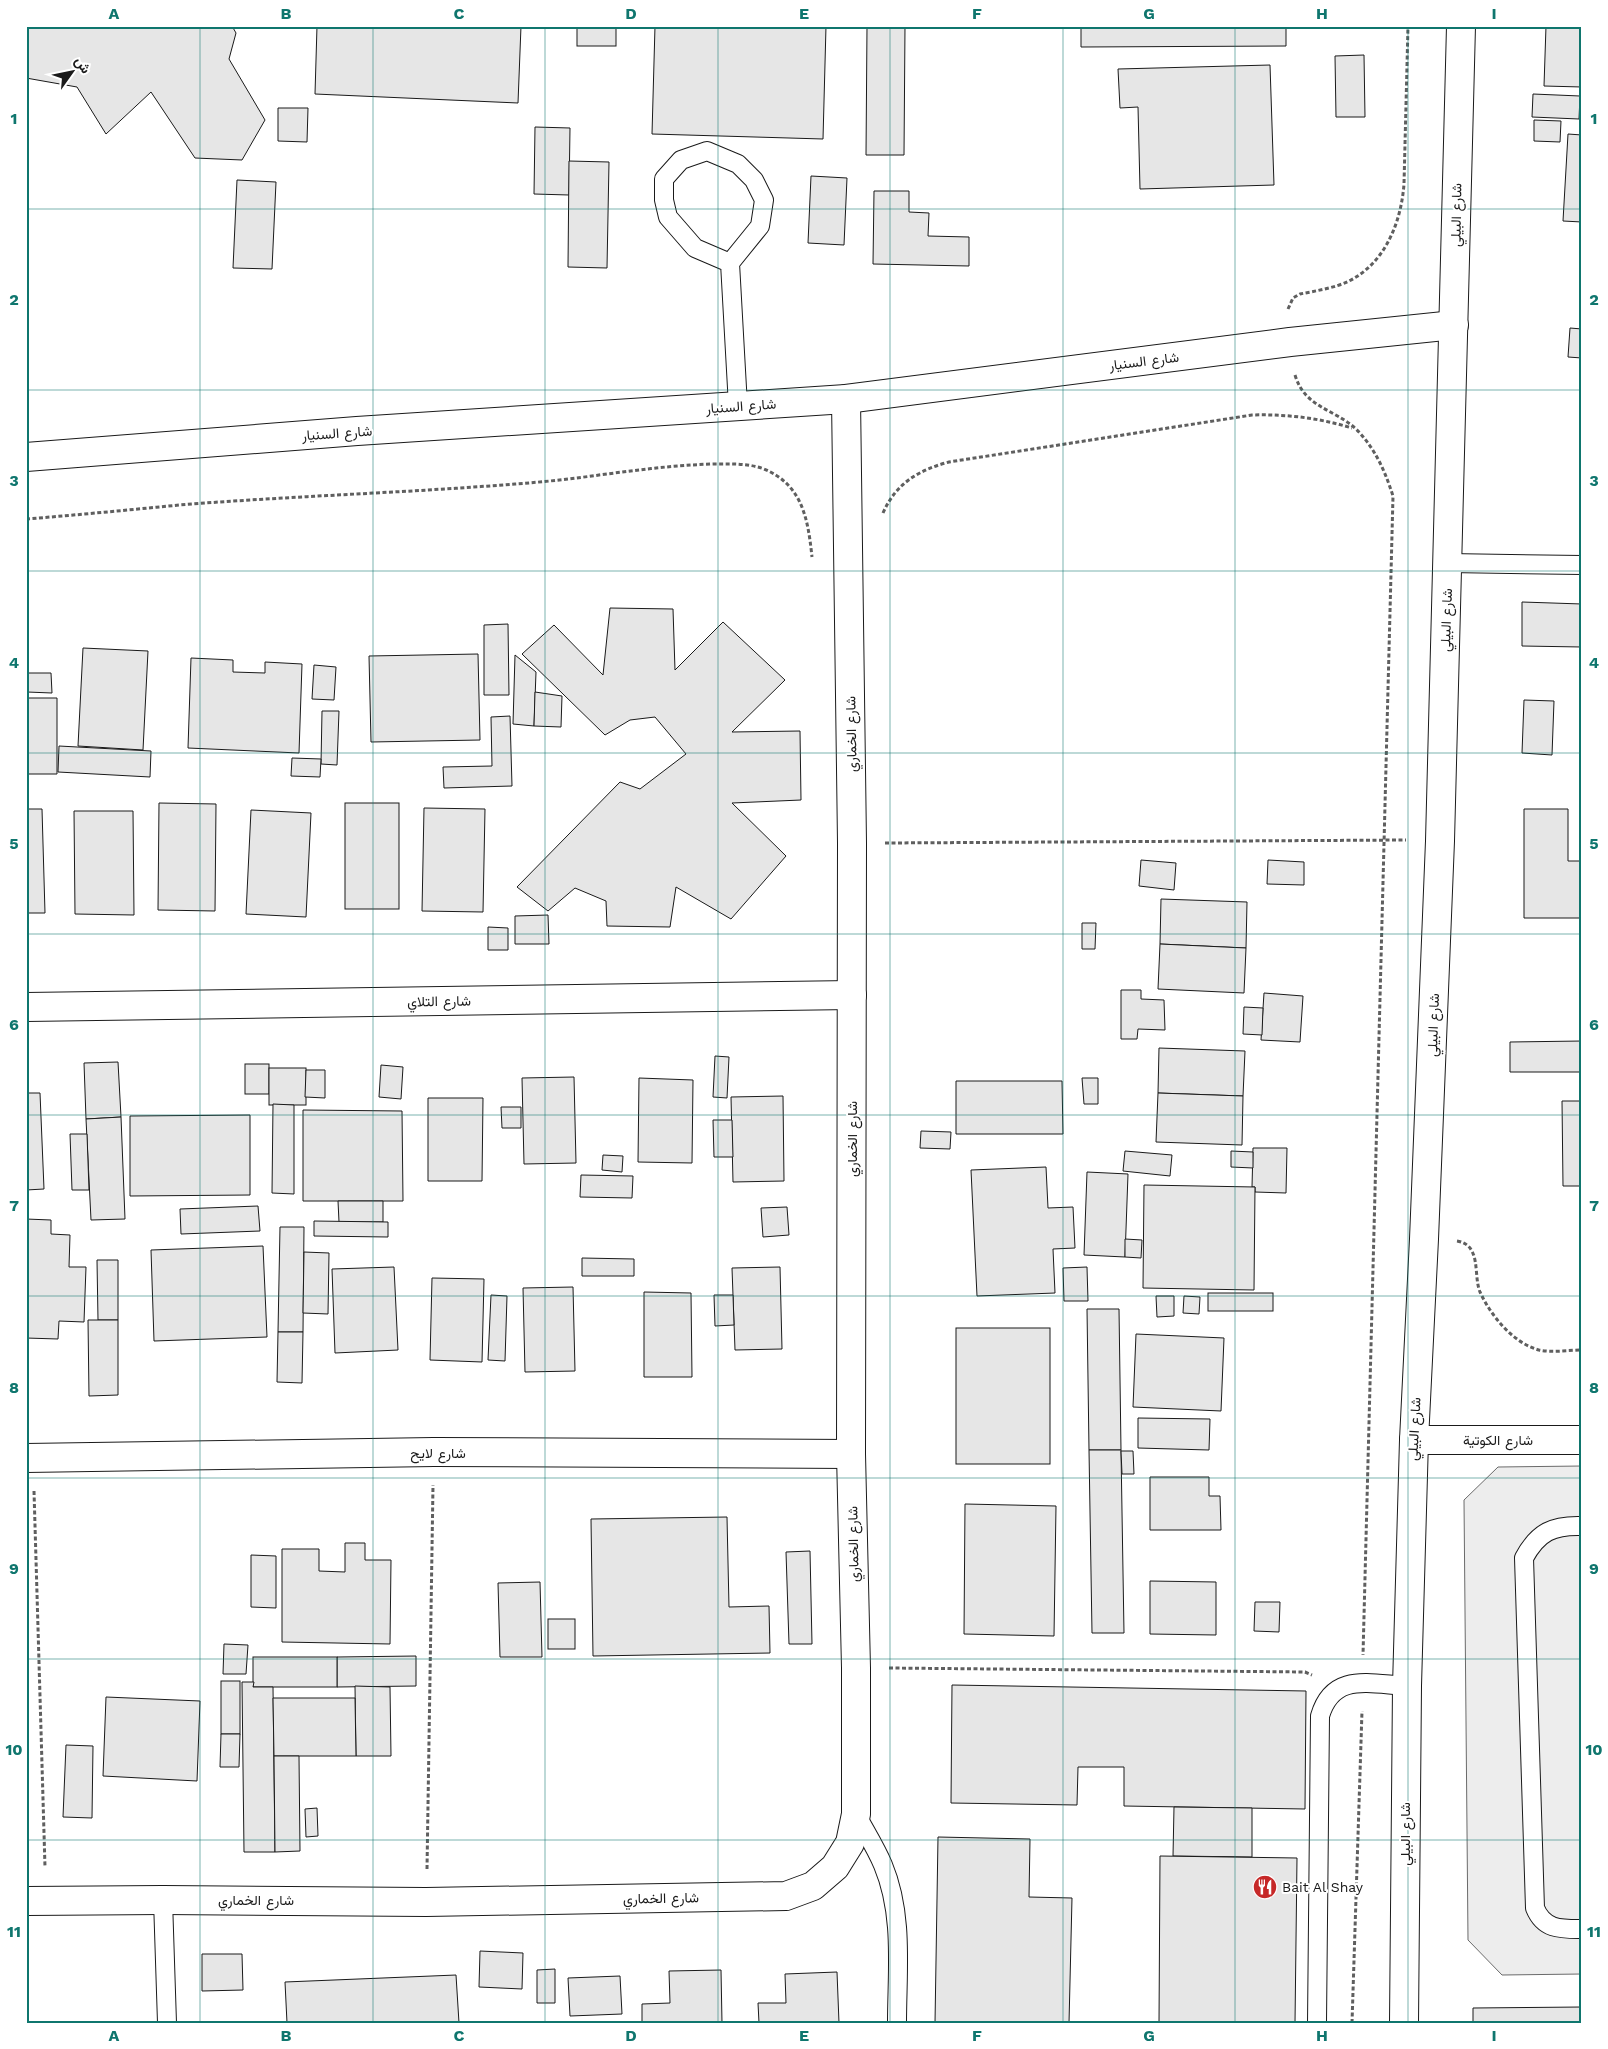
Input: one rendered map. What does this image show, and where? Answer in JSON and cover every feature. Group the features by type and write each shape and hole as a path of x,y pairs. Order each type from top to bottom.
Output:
{"street":[{"name":"شارع البيلي","path":"1404,2023 1406,1686 1414,1440 1440,841 1461,26"},
{"name":"شارع السنيار","path":"26,457 357,431 846,399 1290,342 1454,324"},
{"name":"شارع الخماري","path":"36,1901 426,1902 786,1896 813,1886 835,1867 850,1842 856,1814 856,1668 851,1454 852,843 846,399"},
{"name":"شارع التلاي","path":"26,1007 852,995"},
{"name":"شارع الكوتية","path":"1414,1440 1582,1440"},
{"name":"شارع لايح","path":"30,1458 434,1452 851,1454"}],"lane":[{"path":"730,263 695,248 668,217 664,200 664,179 681,160 707,151 738,164 754,180 764,200 760,226 730,263 738,406"},
{"path":"1448,563 1582,565"},
{"path":"1582,1526 1566,1525 1551,1529 1538,1538 1524,1558 1535,1908 1539,1917 1545,1923 1556,1929 1582,1929"},
{"path":"1317,2023 1320,1716 1324,1702 1334,1690 1347,1684 1406,1686"},
{"path":"856,1814 883,1865 896,1911 897,2023"},
{"path":"163,1900 167,2023"}],"path":[{"path":"1352,2023 1393,496 1385,471 1372,448 1355,429 1342,419 1313,403 1301,391 1294,372 1288,310 1293,298 1300,294 1348,282 1365,269 1390,239 1398,222 1404,184 1408,26"},
{"path":"880,518 892,496 912,476 930,467 949,462 1252,415 1280,414 1308,417 1355,429"},
{"path":"26,519 179,505 574,479 675,465 738,464 752,465 765,470 778,477 792,490 803,506 808,525 813,563"},
{"path":"852,843 1440,841"},
{"path":"1456,1240 1462,1241 1472,1251 1480,1291 1503,1326 1522,1343 1541,1350 1582,1350"},
{"path":"426,1902 434,1452"},
{"path":"30,1458 36,1901"},
{"path":"856,1668 1305,1672 1323,1681 1334,1690"}],"shaded area":[{"path":"1582,1466 1582,1974 1502,1975 1468,1940 1464,1500 1498,1467"}],"building":[{"path":"26,26 232,26 236,33 229,59 265,120 242,160 195,158 151,92 106,134 77,87 26,78"},
{"path":"317,26 521,26 518,103 315,94"},
{"path":"577,26 616,26 616,46 577,46"},
{"path":"655,26 826,26 823,139 652,134"},
{"path":"867,26 905,26 904,155 866,155"},
{"path":"1081,26 1286,26 1286,46 1081,47"},
{"path":"1546,26 1582,26 1582,87 1544,86"},
{"path":"1364,55 1365,117 1336,117 1335,56"},
{"path":"1270,65 1274,185 1140,189 1138,107 1120,108 1118,69"},
{"path":"1533,94 1580,96 1579,119 1532,117"},
{"path":"278,108 308,108 307,142 278,141"},
{"path":"1534,120 1561,121 1560,142 1534,141"},
{"path":"535,127 570,128 569,195 534,194"},
{"path":"1568,134 1582,135 1582,222 1563,221"},
{"path":"569,161 609,162 607,268 568,267"},
{"path":"811,176 847,178 844,245 808,243"},
{"path":"237,180 276,182 272,269 233,268"},
{"path":"874,191 909,191 909,212 929,213 928,236 969,237 969,266 873,264"},
{"path":"1570,328 1582,329 1582,358 1568,357"},
{"path":"1522,602 1582,604 1582,647 1522,646"},
{"path":"610,608 673,609 675,670 723,622 785,680 732,732 800,731 801,800 732,803 786,856 731,919 676,887 670,927 607,926 606,901 575,888 548,911 517,887 620,782 640,789 686,754 655,717 630,720 605,735 522,654 554,625 603,675"},
{"path":"508,624 509,695 484,695 484,625"},
{"path":"83,648 148,651 143,750 78,746"},
{"path":"478,654 480,740 371,742 369,656"},
{"path":"515,655 536,672 534,726 513,724"},
{"path":"191,658 233,660 233,672 265,673 265,662 302,664 299,753 188,748"},
{"path":"314,665 336,667 334,700 312,699"},
{"path":"27,673 51,673 52,693 27,692"},
{"path":"26,681 27,698 57,698 57,774 26,774"},
{"path":"535,692 562,696 561,727 534,726"},
{"path":"1524,700 1554,701 1552,755 1522,753"},
{"path":"322,711 339,711 337,765 321,764"},
{"path":"510,716 512,786 444,788 443,767 492,766 491,717"},
{"path":"59,746 151,751 150,777 58,772"},
{"path":"292,758 321,759 320,777 291,776"},
{"path":"159,803 216,804 215,911 158,910"},
{"path":"345,803 399,803 399,909 345,909"},
{"path":"424,808 485,809 483,912 422,911"},
{"path":"26,809 42,809 45,913 26,913"},
{"path":"1524,809 1568,809 1568,861 1582,861 1582,918 1524,918"},
{"path":"251,810 311,813 306,917 246,914"},
{"path":"74,811 133,811 134,915 75,914"},
{"path":"1141,860 1176,863 1174,890 1139,886"},
{"path":"1268,860 1304,862 1304,885 1267,884"},
{"path":"1161,899 1247,902 1246,948 1160,944"},
{"path":"548,915 549,944 515,944 515,916"},
{"path":"1082,923 1096,923 1095,949 1082,949"},
{"path":"488,927 508,928 508,950 488,950"},
{"path":"1160,944 1246,948 1244,993 1158,989"},
{"path":"1121,990 1141,990 1141,999 1164,1000 1165,1030 1138,1029 1137,1039 1121,1039"},
{"path":"1264,993 1303,996 1300,1042 1261,1040"},
{"path":"1244,1007 1263,1008 1262,1035 1243,1034"},
{"path":"1582,1041 1582,1072 1510,1072 1510,1042"},
{"path":"1159,1048 1245,1051 1243,1096 1158,1093"},
{"path":"715,1056 729,1057 727,1098 713,1097"},
{"path":"118,1062 121,1117 86,1119 84,1063"},
{"path":"245,1064 269,1064 269,1094 245,1094"},
{"path":"381,1065 403,1067 401,1099 379,1097"},
{"path":"269,1068 306,1068 306,1105 269,1105"},
{"path":"306,1070 325,1070 325,1098 305,1097"},
{"path":"574,1077 576,1163 524,1164 522,1078"},
{"path":"639,1078 693,1080 692,1163 638,1162"},
{"path":"1082,1078 1098,1078 1098,1104 1084,1104"},
{"path":"956,1081 1062,1081 1063,1134 956,1134"},
{"path":"26,1093 40,1093 44,1189 26,1190"},
{"path":"1158,1093 1243,1096 1242,1145 1156,1142"},
{"path":"783,1096 784,1181 733,1182 731,1097"},
{"path":"428,1098 483,1098 482,1181 428,1181"},
{"path":"1562,1101 1582,1101 1582,1186 1563,1186"},
{"path":"273,1104 294,1105 294,1194 272,1193"},
{"path":"501,1107 521,1107 521,1128 502,1128"},
{"path":"303,1110 402,1111 403,1201 303,1201"},
{"path":"250,1115 250,1195 130,1196 130,1116"},
{"path":"121,1117 125,1219 91,1220 86,1119"},
{"path":"713,1120 732,1120 733,1157 714,1157"},
{"path":"921,1131 951,1132 950,1149 920,1148"},
{"path":"70,1134 87,1134 89,1190 72,1190"},
{"path":"1253,1148 1287,1148 1286,1193 1255,1192 1255,1187 1252,1187"},
{"path":"1125,1151 1172,1155 1170,1176 1123,1171"},
{"path":"1231,1151 1253,1152 1253,1168 1231,1167"},
{"path":"603,1155 623,1156 622,1172 602,1170"},
{"path":"1046,1167 1048,1208 1073,1207 1075,1248 1053,1249 1055,1293 977,1296 971,1170"},
{"path":"1087,1172 1128,1174 1125,1257 1084,1255"},
{"path":"581,1175 633,1176 632,1198 580,1197"},
{"path":"1144,1185 1255,1187 1254,1290 1143,1288"},
{"path":"338,1201 383,1201 383,1222 339,1222"},
{"path":"258,1206 260,1231 181,1234 180,1209"},
{"path":"787,1207 789,1235 763,1237 761,1208"},
{"path":"26,1219 51,1220 51,1234 70,1235 69,1267 86,1267 84,1322 59,1321 58,1339 26,1338"},
{"path":"314,1221 388,1222 388,1237 314,1236"},
{"path":"280,1227 304,1227 303,1332 278,1332"},
{"path":"1125,1239 1142,1240 1141,1258 1125,1257"},
{"path":"263,1246 267,1337 154,1341 151,1250"},
{"path":"304,1252 329,1253 328,1314 303,1313"},
{"path":"582,1258 634,1259 634,1276 582,1276"},
{"path":"97,1260 118,1260 118,1320 98,1320"},
{"path":"394,1267 398,1350 335,1353 332,1269"},
{"path":"780,1267 782,1349 735,1350 732,1268"},
{"path":"1087,1267 1088,1301 1064,1301 1063,1268"},
{"path":"432,1278 484,1279 482,1362 430,1360"},
{"path":"573,1287 575,1371 525,1372 523,1288"},
{"path":"644,1292 691,1293 692,1377 644,1377"},
{"path":"1208,1293 1273,1293 1273,1311 1208,1311"},
{"path":"491,1295 507,1296 505,1361 488,1360"},
{"path":"714,1295 733,1295 734,1325 715,1326"},
{"path":"1156,1296 1174,1296 1174,1316 1157,1317"},
{"path":"1184,1296 1200,1297 1199,1314 1183,1313"},
{"path":"1087,1309 1119,1309 1121,1450 1089,1450"},
{"path":"88,1320 118,1320 118,1395 89,1396"},
{"path":"956,1328 1050,1328 1050,1464 956,1464"},
{"path":"278,1332 303,1332 302,1383 277,1382"},
{"path":"1136,1334 1224,1338 1221,1411 1133,1407"},
{"path":"1138,1418 1210,1419 1209,1450 1138,1448"},
{"path":"1089,1450 1121,1450 1124,1633 1092,1633"},
{"path":"1121,1451 1133,1451 1134,1474 1122,1474"},
{"path":"1150,1477 1209,1477 1209,1496 1220,1496 1221,1530 1150,1530"},
{"path":"965,1504 1056,1506 1054,1636 964,1634"},
{"path":"727,1517 729,1607 769,1606 770,1653 593,1656 591,1519"},
{"path":"345,1543 365,1543 365,1560 391,1560 390,1644 282,1642 282,1549 319,1549 319,1571 345,1572"},
{"path":"810,1551 812,1644 789,1644 786,1552"},
{"path":"251,1555 276,1556 276,1608 251,1607"},
{"path":"1150,1581 1216,1582 1216,1635 1150,1634"},
{"path":"540,1582 542,1657 500,1657 498,1583"},
{"path":"1255,1602 1280,1602 1279,1632 1254,1631"},
{"path":"548,1619 575,1619 575,1649 548,1649"},
{"path":"224,1644 248,1645 246,1674 223,1674"},
{"path":"416,1656 416,1686 337,1687 337,1657"},
{"path":"253,1657 337,1657 337,1687 253,1687"},
{"path":"221,1681 240,1681 240,1734 221,1734"},
{"path":"242,1682 254,1682 253,1687 273,1687 275,1852 244,1852"},
{"path":"952,1685 1306,1691 1305,1809 1124,1806 1124,1767 1078,1767 1077,1805 951,1803"},
{"path":"355,1686 390,1687 391,1756 356,1756"},
{"path":"106,1697 200,1701 197,1781 103,1776"},
{"path":"273,1698 355,1698 356,1756 274,1756"},
{"path":"221,1734 240,1734 239,1767 220,1767"},
{"path":"66,1745 93,1746 92,1818 63,1817"},
{"path":"274,1756 299,1756 300,1851 275,1852"},
{"path":"1174,1807 1252,1808 1252,1857 1173,1856"},
{"path":"317,1808 318,1836 306,1837 305,1809"},
{"path":"938,1837 1030,1839 1029,1897 1072,1898 1069,2023 935,2023"},
{"path":"1160,1856 1297,1858 1295,2023 1159,2023"},
{"path":"480,1951 523,1953 522,1989 479,1987"},
{"path":"202,1954 242,1954 243,1990 202,1991"},
{"path":"555,1969 555,2003 537,2003 537,1970"},
{"path":"721,1970 722,2023 642,2023 642,2004 670,2003 669,1971"},
{"path":"837,1972 839,2023 759,2023 758,2003 786,2003 785,1974"},
{"path":"456,1975 459,2023 287,2023 285,1982"},
{"path":"620,1976 622,2014 570,2016 568,1978"},
{"path":"1582,2007 1582,2023 1473,2023 1473,2008"}],"place":[{"name":"Bait Al Shay","path":"1265,1887"}]}
